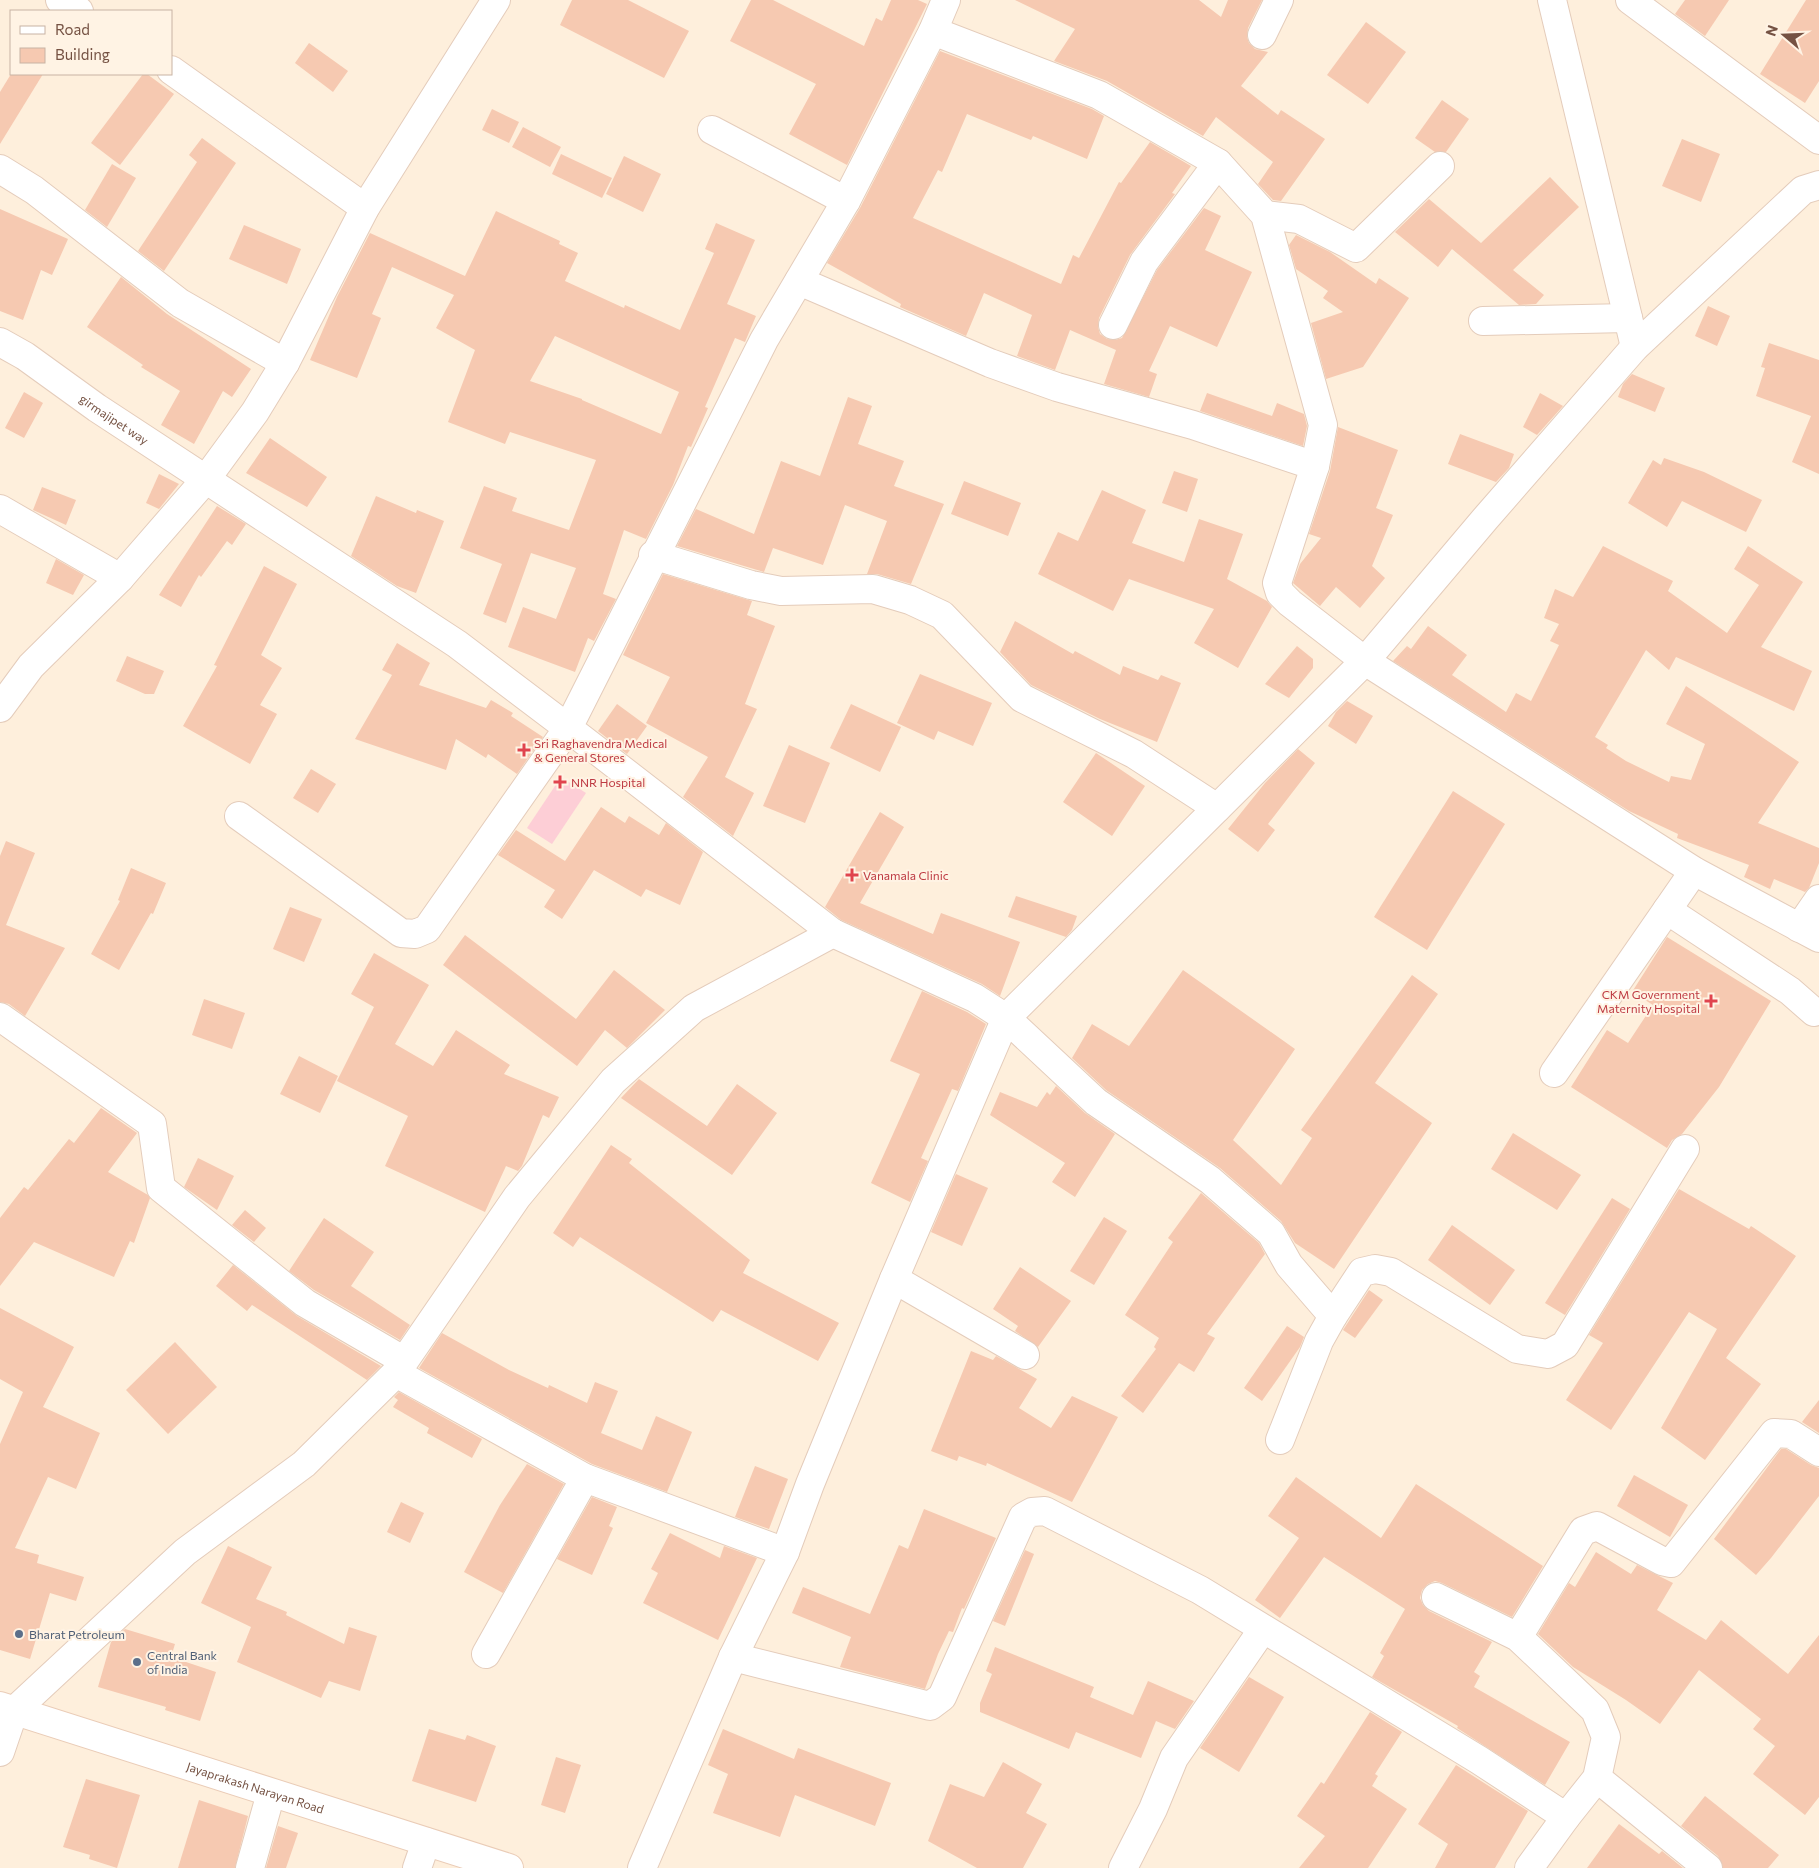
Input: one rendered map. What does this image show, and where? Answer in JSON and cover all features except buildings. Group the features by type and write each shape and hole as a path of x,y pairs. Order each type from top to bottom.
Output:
{"street":[{"path":"60,0 77,10"},
{"path":"0,708 31,666 120,578 206,479 255,412 285,363 365,208 496,0"},
{"path":"1262,36 1278,0"},
{"path":"1552,0 1636,347"},
{"path":"1630,0 1819,140"},
{"path":"239,816 401,932 415,934 428,929 568,728 764,340 846,201 933,31 942,2"},
{"path":"933,31 1099,95 1218,163 1264,215 1323,425 1315,466 1277,584 1278,589 1290,603 1365,662 1694,871 1809,933 1819,899"},
{"path":"172,71 365,208"},
{"path":"712,130 846,201"},
{"path":"1113,325 1144,262 1218,163"},
{"path":"1264,215 1299,219 1356,248 1440,166"},
{"path":"0,169 34,190 180,303 285,363"},
{"path":"642,1868 733,1657 785,1552 810,1484 894,1279 1006,1018 1365,662 1485,519 1636,347 1804,190 1819,185"},
{"path":"799,281 990,362 1057,386 1193,425 1315,466"},
{"path":"1483,321 1628,318"},
{"name":"girmajipet way","path":"0,342 25,356 96,408 457,644 833,933 975,998 1006,1018 1096,1102 1210,1180 1270,1234 1289,1265 1333,1316"},
{"path":"0,509 120,578"},
{"path":"654,555 751,585 781,591 873,589 910,600 942,615 1022,698 1134,754 1217,808"},
{"path":"1554,1073 1694,871"},
{"path":"1667,910 1790,991 1814,1012"},
{"path":"0,1752 7,1709 185,1552 304,1464 400,1366 517,1197 613,1080 694,1008 833,933"},
{"path":"0,1016 152,1124 161,1188 305,1303 400,1366 586,1478 785,1552"},
{"path":"1280,1440 1319,1341 1362,1272 1375,1269 1391,1272 1517,1349 1548,1354 1565,1346 1685,1149"},
{"path":"894,1279 1025,1355"},
{"path":"1518,1637 1583,1531 1597,1526 1662,1561 1672,1563 1774,1433 1791,1434 1819,1452"},
{"path":"486,1654 586,1478"},
{"path":"733,1657 930,1706 942,1697 1023,1517 1032,1512 1045,1511 1200,1590 1470,1755 1566,1817"},
{"path":"1436,1597 1518,1637 1596,1710 1606,1737 1597,1778 1529,1868"},
{"path":"1123,1868 1153,1809 1174,1758 1263,1629"},
{"name":"Jayaprakash Narayan Road","path":"7,1709 509,1868"},
{"path":"1597,1778 1708,1868"},
{"path":"250,1868 271,1793"},
{"path":"417,1868 426,1842"}],"shaded area":[{"path":"561,777 586,793 552,844 527,828"}],"place":[{"name":"Sri Raghavendra Medical & General Stores","path":"524,750"},
{"name":"NNR Hospital","path":"560,782"},
{"name":"Vanamala Clinic","path":"852,875"},
{"name":"CKM Government Maternity Hospital","path":"1711,1001"},
{"name":"Bharat Petroleum","path":"19,1634"},
{"name":"Central Bank of India","path":"137,1662"}]}
